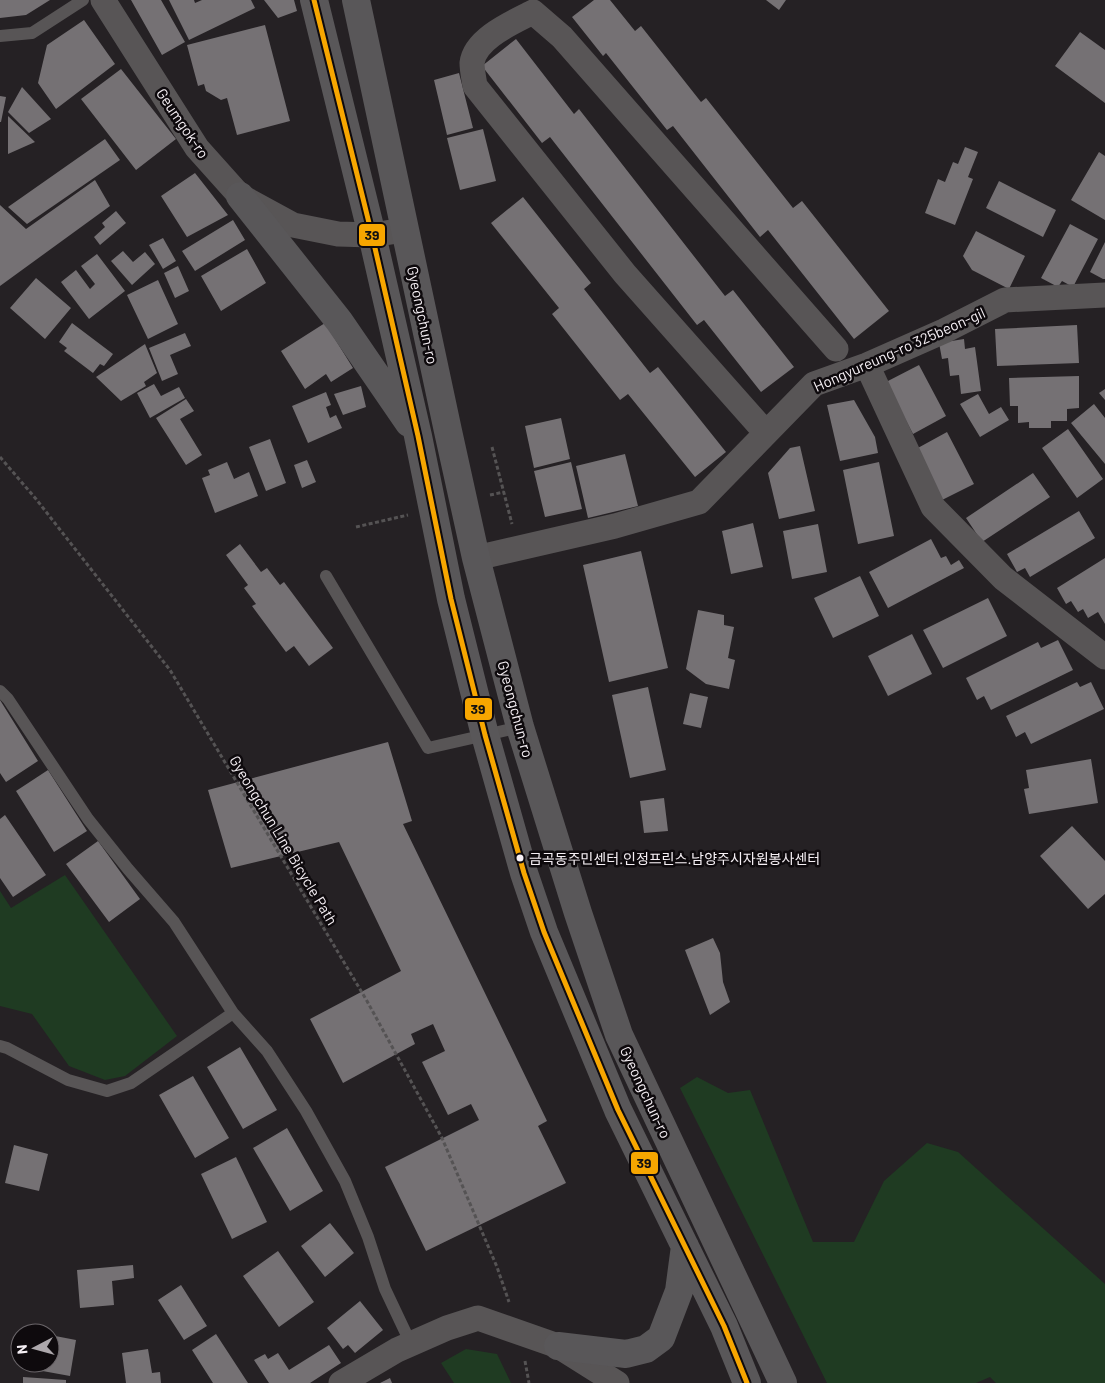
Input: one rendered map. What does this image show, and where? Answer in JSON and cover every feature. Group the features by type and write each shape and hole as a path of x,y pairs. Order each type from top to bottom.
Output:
{"street":[{"name":"Geumgok-ro","path":"104,0 198,148 240,196 293,225 338,234 372,235 404,230"},
{"name":"Gyeongchun-ro","path":"314,0 372,235 418,436 451,599 485,735 524,872 544,932 618,1110 724,1326 747,1383"},
{"name":"Gyeongchun-ro","path":"356,0 476,558 520,727 578,913 619,1035 783,1383"},
{"path":"766,433 625,274 475,86 472,62 478,46 504,27 533,12 562,37 836,350"},
{"path":"240,196 340,321 418,436"},
{"name":"Hongyureung-ro 325beon-gil","path":"476,558 615,526 699,502 814,384 867,365 944,331 1005,300 1105,295"},
{"path":"867,365 933,507 1003,578 1105,657"},
{"path":"341,1383 396,1350 448,1328 478,1318 558,1346 626,1354 646,1349 661,1338 679,1291 685,1246"},
{"path":"558,1346 617,1383"}],"lane":[{"path":"0,36 32,33 83,0"},
{"path":"326,576 428,748 520,727"},
{"path":"0,691 8,699 88,819 174,922 233,1013 267,1051 306,1112 346,1181 368,1236 385,1289 411,1344"},
{"path":"0,1046 68,1080 107,1091 131,1083 233,1013"}],"path":[{"path":"492,447 513,529"},
{"name":"Gyeongchun Line Bicycle Path","path":"0,457 36,499 170,670 367,1001 401,1062 442,1138 497,1267"}],"green space":[{"path":"65,875 177,1036 125,1076 105,1080 69,1066 32,1014 0,1006 0,891 11,908"},
{"path":"697,1077 728,1093 750,1090 813,1242 854,1242 884,1181 927,1143 958,1152 1105,1284 1105,1383 996,1383 990,1377 976,1383 827,1383 680,1088"},
{"path":"466,1349 497,1354 511,1383 454,1383 441,1363"}],"building":[{"path":"0,0 50,0 26,15 0,18"},
{"path":"131,0 161,0 185,42 162,55"},
{"path":"169,0 194,0 195,3 202,0 251,0 255,8 189,40"},
{"path":"264,0 294,0 297,11 278,18"},
{"path":"594,0 610,0 635,31 641,26 701,102 706,98 793,208 802,201 889,311 854,339 768,230 760,237 673,126 667,130 606,53 603,56 572,17"},
{"path":"766,0 786,0 779,10"},
{"path":"84,20 115,64 56,109 38,83 47,45"},
{"path":"265,25 290,121 237,135 227,98 221,100 206,91 204,84 198,86 187,45"},
{"path":"1080,32 1105,50 1105,103 1055,66"},
{"path":"516,39 574,114 579,109 725,296 733,290 794,367 761,392 704,320 697,325 550,137 542,143 482,66"},
{"path":"121,69 176,139 136,170 81,99"},
{"path":"459,73 473,128 447,135 434,80"},
{"path":"22,87 51,119 29,133 8,112"},
{"path":"0,96 6,97 1,122 0,122"},
{"path":"8,116 35,142 8,154"},
{"path":"483,129 496,181 460,190 447,138"},
{"path":"105,139 120,160 27,224 8,207"},
{"path":"965,147 978,152 968,177 973,179 955,225 925,213 938,179 945,182 953,162 958,164"},
{"path":"1099,152 1105,156 1105,220 1071,200"},
{"path":"195,173 228,215 187,237 161,196"},
{"path":"95,180 110,206 0,286 0,205 26,229"},
{"path":"999,181 1056,210 1043,237 986,208"},
{"path":"523,197 591,283 584,289 650,373 658,367 726,452 695,477 628,394 620,400 552,314 559,308 491,223"},
{"path":"116,211 126,223 100,245 94,237 105,227 102,223"},
{"path":"233,220 245,240 195,271 182,251"},
{"path":"1070,224 1098,239 1073,287 1062,281 1058,287 1041,278"},
{"path":"976,231 1025,256 1009,289 972,270 963,256"},
{"path":"163,238 176,261 163,269 149,245"},
{"path":"1105,242 1105,279 1103,279 1090,272"},
{"path":"247,249 266,283 221,311 201,276"},
{"path":"123,251 133,262 145,252 155,264 132,285 111,261"},
{"path":"97,254 125,291 89,319 61,282 76,270 90,289 95,284 81,266"},
{"path":"178,266 189,291 175,298 164,273"},
{"path":"36,278 71,308 45,339 10,308"},
{"path":"158,280 178,324 148,339 127,295"},
{"path":"72,323 113,354 104,366 100,364 93,373 64,351 67,348 59,342"},
{"path":"325,323 353,368 331,382 326,374 305,389 281,351"},
{"path":"1077,325 1079,363 997,366 995,329"},
{"path":"185,333 191,346 170,355 178,374 162,381 149,348"},
{"path":"964,339 965,349 975,347 981,391 961,394 959,375 950,376 948,358 942,359 939,343"},
{"path":"145,344 157,373 144,382 146,386 121,401 96,377"},
{"path":"919,365 946,416 913,434 886,382"},
{"path":"1079,376 1079,408 1067,409 1067,421 1051,421 1051,428 1029,428 1029,422 1018,423 1018,406 1010,406 1009,378"},
{"path":"154,384 161,396 179,387 185,398 150,418 137,393"},
{"path":"361,386 366,407 343,415 334,394"},
{"path":"1105,389 1105,400 1099,393"},
{"path":"326,392 331,405 326,407 330,418 336,415 342,428 308,443 292,406"},
{"path":"978,394 989,414 1001,407 1009,420 980,437 960,404"},
{"path":"186,399 194,411 180,419 202,455 186,465 156,418"},
{"path":"854,400 875,437 878,453 840,461 827,405"},
{"path":"1094,404 1105,418 1105,464 1071,423"},
{"path":"561,418 570,459 534,468 525,426"},
{"path":"1068,429 1103,479 1077,498 1042,448"},
{"path":"947,432 974,484 942,500 916,449"},
{"path":"270,439 286,483 266,491 249,447"},
{"path":"800,446 815,511 779,519 768,473 790,448"},
{"path":"625,454 638,506 588,518 576,466"},
{"path":"307,460 316,482 302,488 294,465"},
{"path":"227,462 234,479 249,472 258,496 215,513 202,478 210,475 208,470"},
{"path":"571,462 582,509 545,517 534,471"},
{"path":"879,462 894,536 858,544 843,470"},
{"path":"1033,473 1050,497 982,542 966,518"},
{"path":"1079,511 1095,538 1030,577 1025,568 1017,572 1007,554"},
{"path":"753,523 763,567 731,574 722,531"},
{"path":"818,524 827,572 792,579 783,531"},
{"path":"931,539 941,558 946,556 951,565 959,560 964,568 888,608 869,572"},
{"path":"240,544 261,572 267,568 280,585 284,582 333,648 309,666 294,646 286,652 252,606 256,604 244,588 248,585 226,555"},
{"path":"641,551 668,668 609,682 583,565"},
{"path":"1105,558 1105,624 1098,612 1088,618 1083,609 1078,612 1071,601 1066,604 1057,588"},
{"path":"860,576 879,616 833,638 814,598"},
{"path":"988,598 1007,636 943,668 923,630"},
{"path":"698,610 724,615 724,625 734,627 728,658 735,660 729,689 706,684 686,669"},
{"path":"912,634 932,674 888,696 868,656"},
{"path":"1058,640 1073,670 991,710 984,696 977,700 966,678 1038,642 1041,648"},
{"path":"1077,682 1080,687 1091,682 1104,709 1031,744 1025,732 1016,737 1006,716"},
{"path":"648,687 666,770 630,778 612,695"},
{"path":"690,693 708,697 701,728 683,724"},
{"path":"0,700 38,761 6,782 0,773"},
{"path":"388,742 412,821 403,824 547,1121 538,1126 566,1183 426,1251 385,1167 479,1120 471,1104 448,1115 422,1062 445,1051 433,1024 411,1034 415,1044 343,1083 310,1019 401,971 339,842 231,868 208,790"},
{"path":"1091,759 1098,803 1029,814 1024,789 1029,788 1026,770"},
{"path":"48,770 87,831 54,852 16,791"},
{"path":"664,798 668,831 644,833 640,801"},
{"path":"5,815 46,875 13,897 0,878 0,819"},
{"path":"1072,826 1105,861 1105,894 1088,909 1040,856"},
{"path":"98,841 140,899 109,922 66,864"},
{"path":"713,938 720,953 723,982 730,1002 710,1015 685,950"},
{"path":"240,1047 277,1110 243,1129 207,1067"},
{"path":"193,1076 229,1138 195,1158 159,1095"},
{"path":"287,1128 323,1191 290,1211 253,1148"},
{"path":"14,1145 48,1154 39,1191 5,1183"},
{"path":"236,1157 267,1222 232,1239 201,1174"},
{"path":"330,1223 354,1253 325,1277 301,1246"},
{"path":"278,1251 314,1302 279,1327 243,1276"},
{"path":"133,1265 134,1278 112,1281 114,1305 80,1308 77,1270"},
{"path":"181,1285 207,1326 184,1340 158,1300"},
{"path":"360,1301 383,1330 355,1353 348,1345 343,1349 327,1328"},
{"path":"216,1334 248,1383 213,1383 192,1350"},
{"path":"60,1337 76,1340 70,1376 54,1373 60,1373"},
{"path":"329,1345 341,1363 310,1383 269,1383 254,1360 265,1354 268,1359 278,1353 289,1370"},
{"path":"148,1349 152,1373 160,1372 161,1383 126,1383 122,1353"},
{"path":"23,1377 66,1380 66,1383 23,1383"},
{"path":"390,1378 392,1383 380,1383"}],"transit line":[{"name":"39","path":"314,0 372,235 418,436 451,599 485,735 524,873 544,932 618,1110 724,1326 747,1383"}],"place":[{"name":"금곡동주민센터.인정프린스.남양주시자원봉사센터","path":"520,858"}]}
